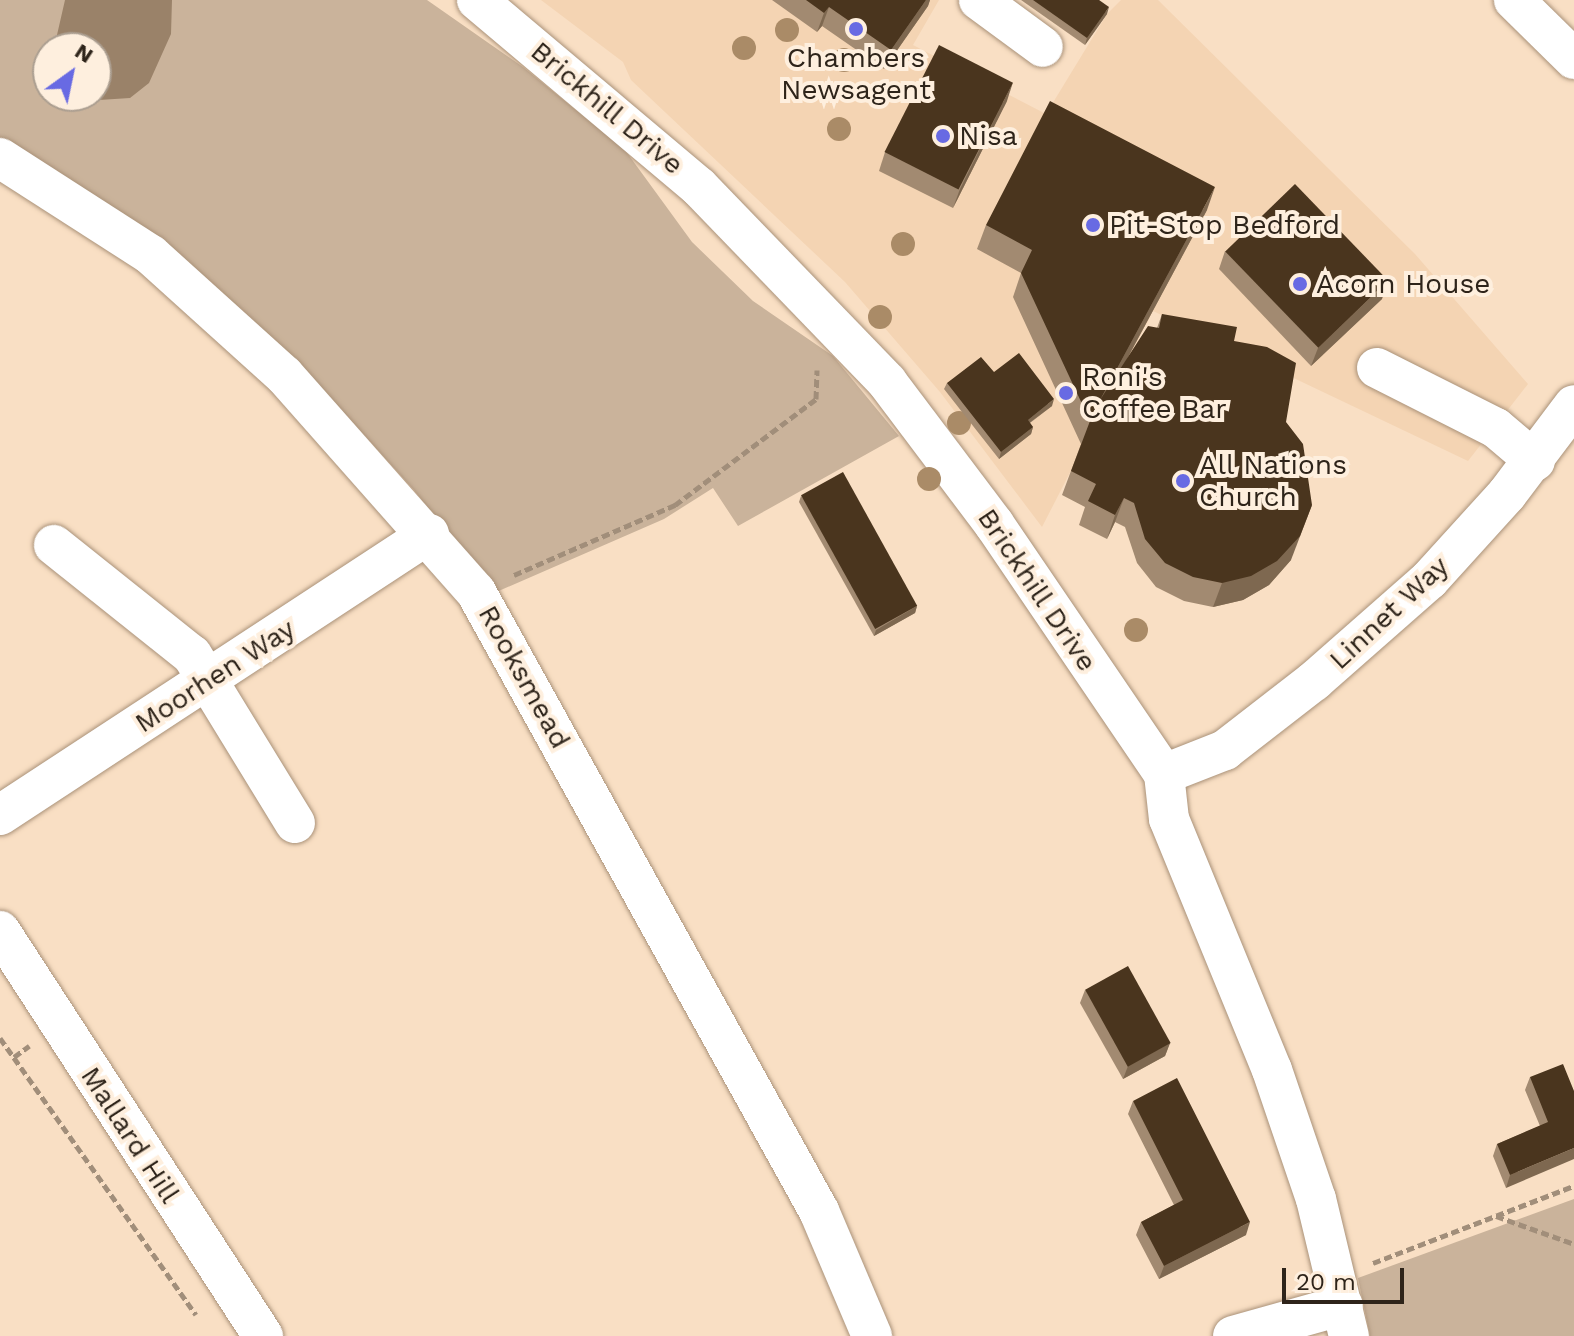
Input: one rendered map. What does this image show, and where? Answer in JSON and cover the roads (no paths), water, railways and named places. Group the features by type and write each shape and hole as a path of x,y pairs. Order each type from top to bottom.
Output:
{"street":[{"name":"Brickhill Drive","path":"477,0 699,187 887,382 994,524 1164,774 1169,819 1272,1070 1343,1306"},
{"path":"979,0 1043,47"},
{"path":"1514,0 1574,59"},
{"name":"Rooksmead","path":"0,158 151,255 284,375 429,534 476,592 819,1211 872,1336"},
{"path":"1377,368 1496,428 1535,461"},
{"name":"Linnet Way","path":"1164,774 1225,750 1314,681 1429,580 1535,461 1574,405"},
{"name":"Moorhen Way","path":"0,815 211,680 429,534"},
{"path":"54,545 192,655 211,680 295,823"},
{"name":"Mallard Hill","path":"0,931 263,1336"},
{"path":"1233,1336 1343,1306"}],"place":[{"name":"Chambers Newsagent","path":"856,29"},
{"name":"Nisa","path":"943,136"},
{"name":"Pit-Stop Bedford","path":"1093,225"},
{"name":"Acorn House","path":"1300,284"},
{"name":"Roni's Coffee Bar","path":"1066,393"},
{"name":"All Nations Church","path":"1183,481"}]}
